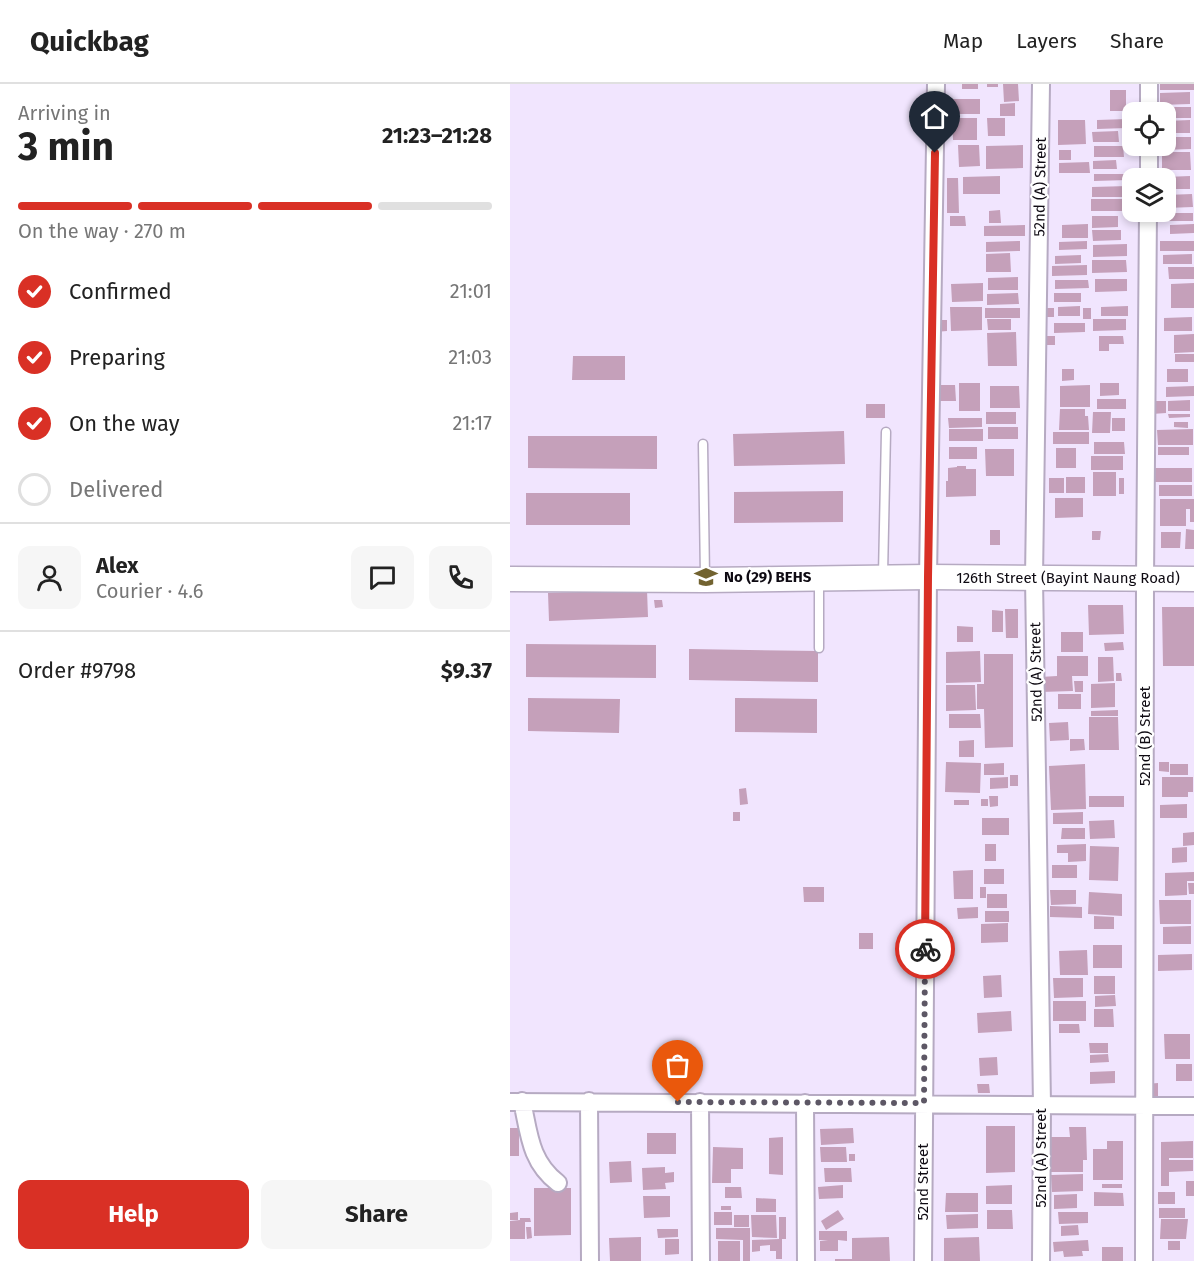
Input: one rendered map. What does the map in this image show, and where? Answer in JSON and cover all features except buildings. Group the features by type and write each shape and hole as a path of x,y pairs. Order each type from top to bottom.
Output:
{"street":[{"path":"928,577 936,84"},
{"name":"52nd (A) Street","path":"1041,84 1034,578 1042,1105 1041,1261"},
{"path":"1149,84 1149,102"},
{"name":"52nd (B) Street","path":"1144,1261 1148,222"},
{"name":"126th Street (Bayint Naung Road)","path":"510,579 705,580 928,577 1194,579"},
{"name":"52nd Street","path":"923,1261 928,577"},
{"path":"558,1183 543,1170 534,1156 516,1101 1194,1106"},
{"path":"589,1101 590,1261"},
{"path":"700,1102 701,1261"},
{"path":"805,1103 806,1261"}],"lane":[{"path":"883,578 886,432"},
{"path":"703,444 705,580"},
{"path":"819,579 819,648"}],"way so far":[{"path":"678,1102 924,1103 925,949"}],"place":[{"name":"No (29) BEHS","path":"706,577"}],"route":[{"path":"925,949 935,153"}]}
